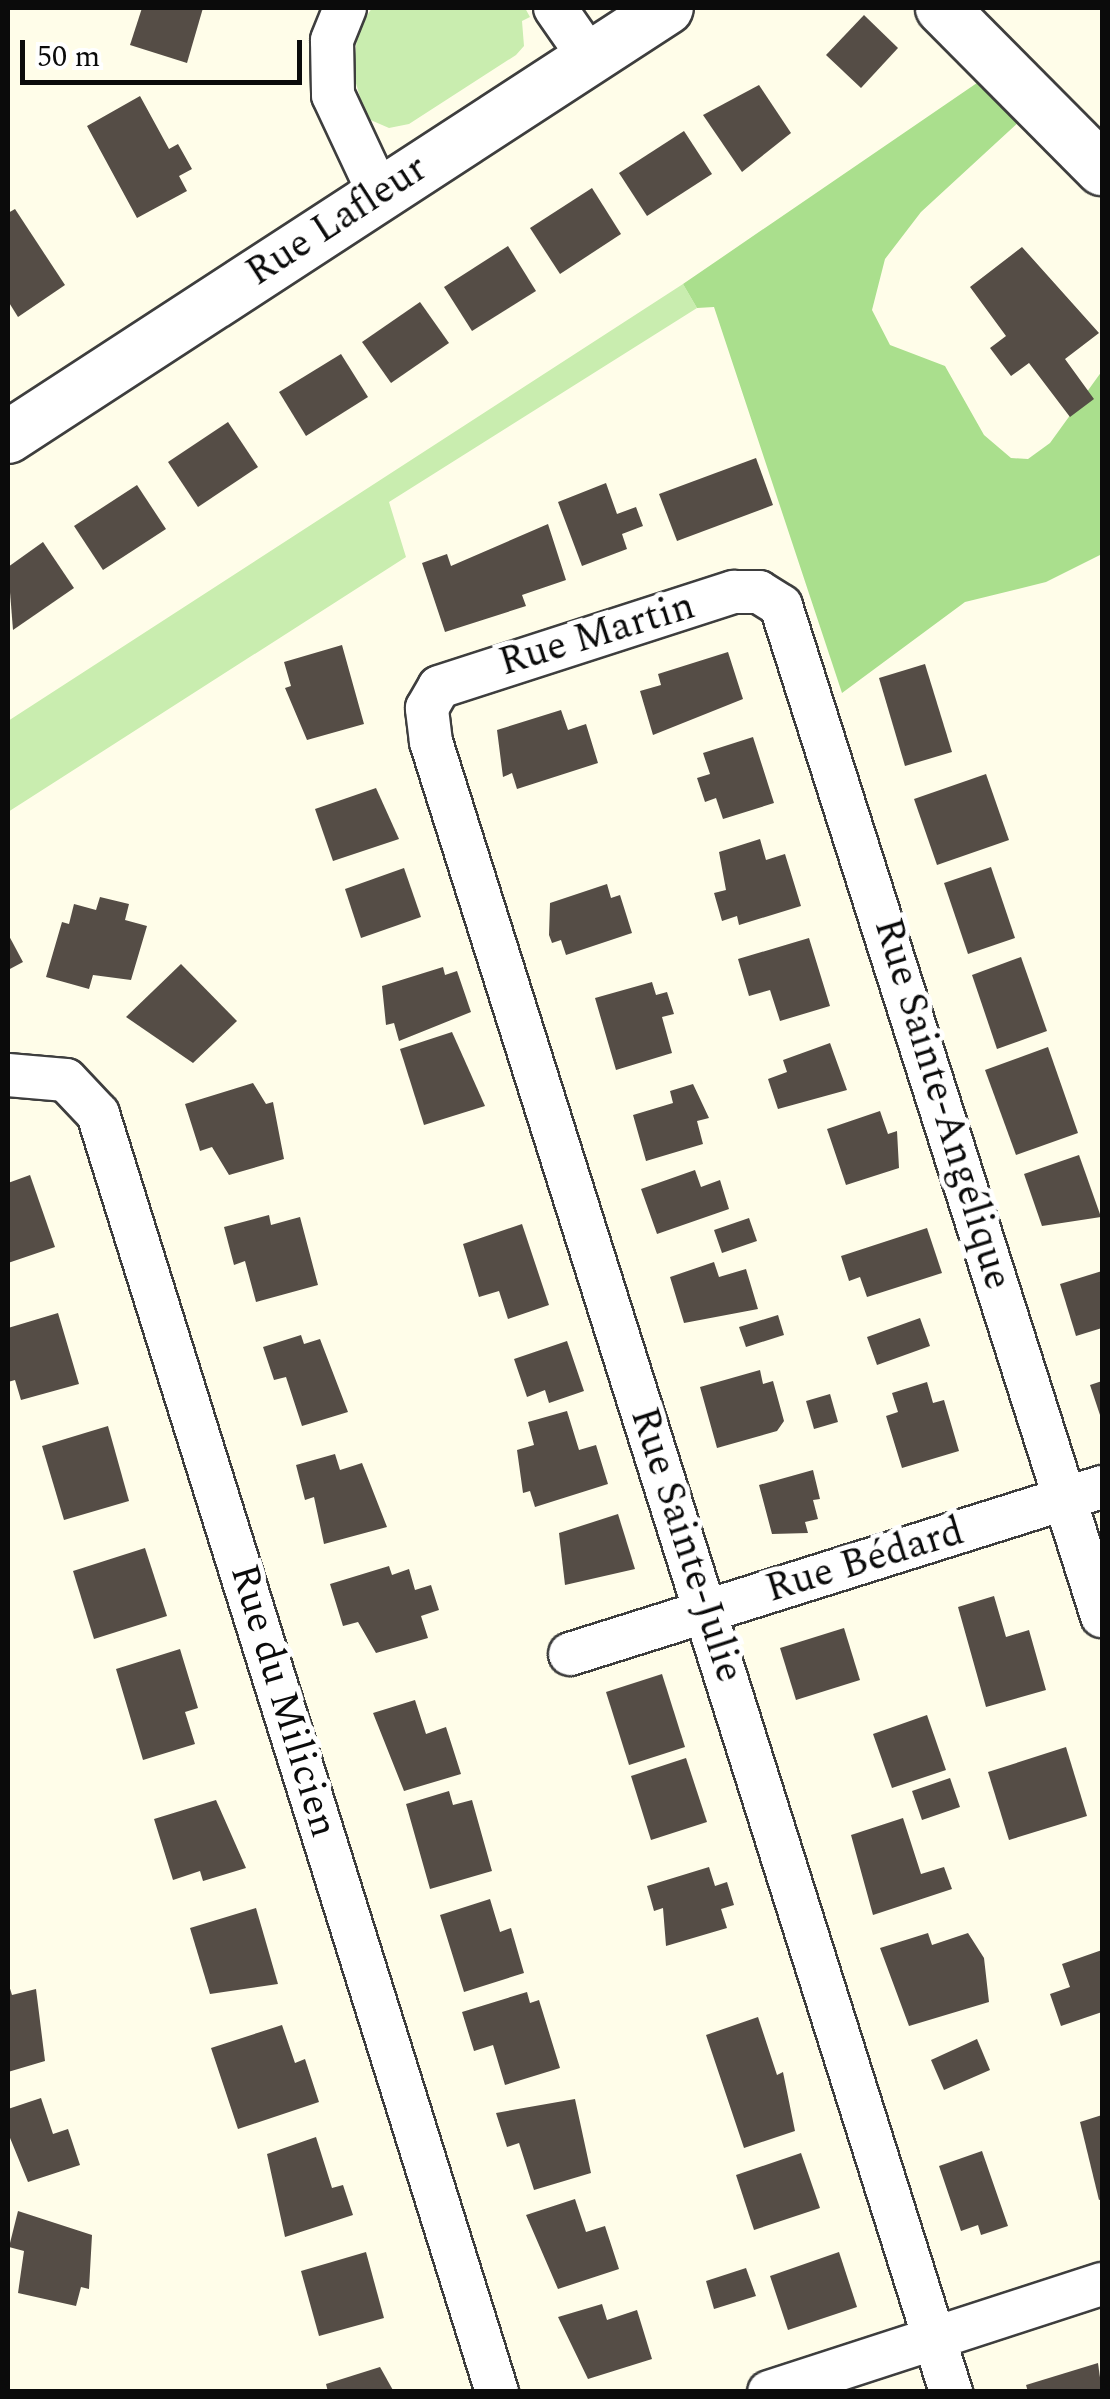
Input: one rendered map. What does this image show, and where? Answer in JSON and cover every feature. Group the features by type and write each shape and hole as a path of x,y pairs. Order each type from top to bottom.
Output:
{"street":[{"path":"345,8 332,42 333,95 379,193"},
{"path":"555,8 589,57"},
{"name":"Rue Lafleur","path":"8,437 667,8"},
{"path":"942,8 1102,169"},
{"name":"Rue Martin","path":"430,699 458,678 720,596 771,596"},
{"name":"Rue Sainte-Angélique","path":"771,596 796,638 1084,1493 1102,1616"},
{"name":"Rue Sainte-Julie","path":"430,699 428,731 951,2392"},
{"name":"Rue du Milicien","path":"8,1075 66,1080 98,1114 497,2392"},
{"name":"Rue Bédard","path":"570,1654 1084,1493"},
{"path":"768,2392 1102,2284"}],"green space":[{"path":"372,8 525,8 530,17 522,21 524,46 516,55 409,124 389,128 366,118 353,73 358,29"},
{"path":"993,72 1033,109 921,212 885,259 872,310 890,345 945,366 984,435 1011,458 1028,459 1050,443 1102,371 1102,554 1046,582 965,602 842,693 714,307 697,308 683,284"},
{"path":"683,284 697,308 389,502 406,557 8,812 8,721"}],"building":[{"path":"142,8 203,8 187,63 130,45"},
{"path":"864,15 898,48 861,88 826,55"},
{"path":"759,85 791,133 742,172 703,115"},
{"path":"140,96 169,149 178,144 192,169 179,176 187,191 137,218 87,126"},
{"path":"684,131 712,174 647,216 619,173"},
{"path":"592,188 621,234 560,274 530,228"},
{"path":"15,209 65,285 18,317 8,301 8,213"},
{"path":"508,246 536,291 472,331 444,287"},
{"path":"1022,247 1099,333 1065,359 1094,399 1070,417 1029,363 1011,376 990,348 1006,336 970,287"},
{"path":"420,302 449,343 391,383 362,342"},
{"path":"341,354 368,397 306,436 279,392"},
{"path":"228,422 258,467 198,507 168,462"},
{"path":"756,458 773,505 677,541 659,494"},
{"path":"606,483 617,514 636,507 643,526 622,534 627,549 582,566 558,502"},
{"path":"137,485 166,529 103,570 74,526"},
{"path":"548,524 566,580 522,595 526,606 445,632 422,563 447,554 451,566"},
{"path":"43,542 74,588 13,630 8,567"},
{"path":"342,645 364,724 307,740 285,688 291,686 284,662"},
{"path":"728,652 743,699 653,735 640,691 661,685 658,674"},
{"path":"925,664 952,752 905,766 879,678"},
{"path":"561,710 568,730 586,724 598,763 517,789 512,773 503,777 497,730"},
{"path":"753,737 774,803 723,819 716,798 705,802 697,778 710,774 703,753"},
{"path":"986,774 1009,840 937,865 914,799"},
{"path":"376,788 399,839 333,861 315,809"},
{"path":"760,839 766,860 785,854 801,906 739,925 737,916 722,921 714,893 726,890 719,852"},
{"path":"991,867 1015,938 968,954 944,883"},
{"path":"404,868 421,917 361,938 345,889"},
{"path":"607,884 611,898 620,895 632,933 566,955 561,940 552,943 549,935 550,903"},
{"path":"100,897 129,904 125,920 147,926 131,980 93,975 89,989 46,977 62,922 69,924 74,904 96,910"},
{"path":"8,934 23,962 8,970"},
{"path":"809,938 830,1006 780,1021 770,990 749,996 738,959"},
{"path":"1021,957 1047,1031 997,1049 972,975"},
{"path":"181,964 237,1021 193,1063 126,1017"},
{"path":"443,967 445,975 457,971 471,1012 399,1041 394,1023 386,1025 382,986"},
{"path":"652,982 656,995 667,992 674,1014 662,1017 672,1053 616,1070 595,998"},
{"path":"452,1032 485,1106 424,1125 400,1049"},
{"path":"830,1043 847,1090 778,1109 768,1079 787,1072 783,1060"},
{"path":"1048,1047 1078,1133 1016,1155 985,1070"},
{"path":"253,1083 266,1104 273,1102 284,1159 229,1175 212,1147 200,1151 185,1104"},
{"path":"693,1084 709,1118 697,1121 703,1144 646,1161 633,1115 673,1103 670,1091"},
{"path":"880,1111 888,1134 897,1131 899,1168 846,1185 827,1129"},
{"path":"1079,1155 1101,1217 1042,1226 1024,1174"},
{"path":"695,1170 701,1187 720,1180 729,1209 657,1234 641,1189"},
{"path":"30,1175 55,1247 8,1263 8,1183"},
{"path":"269,1215 271,1225 300,1217 318,1285 256,1302 245,1261 234,1265 224,1227"},
{"path":"749,1218 757,1241 722,1253 714,1230"},
{"path":"522,1224 549,1305 508,1319 499,1291 479,1297 463,1244"},
{"path":"927,1228 942,1273 867,1297 860,1277 849,1281 841,1256"},
{"path":"714,1262 719,1277 746,1269 758,1309 684,1323 670,1277"},
{"path":"1102,1271 1102,1328 1076,1336 1060,1284"},
{"path":"58,1313 79,1384 21,1400 15,1380 8,1382 8,1328"},
{"path":"778,1315 784,1335 746,1347 739,1327"},
{"path":"920,1318 930,1346 877,1365 867,1337"},
{"path":"301,1335 304,1344 320,1339 348,1412 302,1426 286,1377 274,1380 263,1347"},
{"path":"567,1341 584,1391 549,1403 545,1390 527,1397 514,1359"},
{"path":"760,1370 763,1384 773,1381 784,1421 777,1431 717,1448 700,1387"},
{"path":"1102,1381 1102,1421 1090,1385"},
{"path":"927,1382 933,1403 944,1400 959,1451 902,1468 886,1416 898,1412 892,1393"},
{"path":"830,1394 838,1422 814,1429 806,1401"},
{"path":"567,1411 579,1450 596,1445 608,1484 535,1507 530,1491 523,1493 517,1450 534,1445 528,1422"},
{"path":"108,1426 129,1501 64,1520 42,1446"},
{"path":"335,1454 340,1470 362,1463 387,1527 324,1544 314,1497 305,1500 296,1465"},
{"path":"813,1470 820,1499 813,1500 818,1519 805,1522 808,1533 772,1534 759,1485"},
{"path":"618,1514 635,1569 565,1585 559,1533"},
{"path":"145,1548 167,1616 94,1639 73,1571"},
{"path":"389,1566 392,1575 409,1569 415,1590 431,1585 439,1610 421,1616 428,1638 376,1653 358,1622 343,1626 330,1584"},
{"path":"994,1596 1006,1637 1029,1630 1046,1690 986,1707 958,1607"},
{"path":"844,1628 860,1680 796,1700 780,1648"},
{"path":"180,1649 198,1708 185,1712 195,1744 143,1760 116,1669"},
{"path":"662,1674 685,1747 629,1765 606,1692"},
{"path":"415,1700 426,1734 446,1727 461,1774 404,1791 373,1713"},
{"path":"927,1715 946,1770 892,1788 873,1734"},
{"path":"1066,1747 1087,1816 1009,1840 988,1772"},
{"path":"686,1758 707,1822 651,1840 631,1776"},
{"path":"950,1778 960,1807 922,1820 912,1791"},
{"path":"449,1791 453,1805 472,1800 492,1871 430,1889 406,1804"},
{"path":"216,1800 246,1868 203,1881 200,1871 173,1880 154,1819"},
{"path":"903,1818 921,1874 944,1867 952,1889 873,1915 851,1835"},
{"path":"709,1867 715,1886 727,1882 734,1905 721,1909 727,1928 666,1946 663,1908 654,1911 647,1886"},
{"path":"490,1899 500,1932 511,1928 524,1973 464,1992 440,1915"},
{"path":"256,1908 278,1984 210,1994 190,1928"},
{"path":"928,1933 932,1945 968,1933 984,1958 989,2002 909,2026 880,1948"},
{"path":"1102,1950 1102,2012 1061,2026 1050,1994 1070,1987 1062,1964"},
{"path":"8,1982 12,1995 36,1989 45,2061 8,2072"},
{"path":"527,1992 530,2003 539,2000 560,2068 505,2085 493,2045 474,2051 462,2012"},
{"path":"758,2017 777,2075 783,2072 795,2131 744,2148 706,2035"},
{"path":"282,2025 295,2063 305,2059 319,2102 238,2129 211,2048"},
{"path":"977,2039 990,2070 944,2090 931,2060"},
{"path":"41,2098 53,2134 68,2129 80,2165 28,2182 8,2133 8,2109"},
{"path":"575,2099 591,2173 534,2190 519,2143 507,2147 496,2113"},
{"path":"1102,2115 1102,2199 1099,2200 1080,2122"},
{"path":"316,2137 332,2188 343,2185 353,2215 285,2237 267,2154"},
{"path":"982,2151 1008,2226 981,2235 978,2225 961,2231 939,2166"},
{"path":"801,2153 820,2208 754,2230 736,2175"},
{"path":"575,2199 586,2232 605,2226 619,2269 558,2289 526,2215"},
{"path":"18,2211 92,2235 89,2289 81,2287 76,2306 18,2293 24,2251 9,2247"},
{"path":"366,2252 384,2318 319,2336 301,2271"},
{"path":"839,2252 857,2307 788,2330 770,2276"},
{"path":"746,2268 756,2296 714,2309 706,2281"},
{"path":"602,2304 607,2320 637,2310 652,2359 588,2379 558,2317"},
{"path":"1098,2363 1102,2392 1028,2392 1026,2385"},
{"path":"380,2367 394,2392 328,2392 326,2384"}]}
